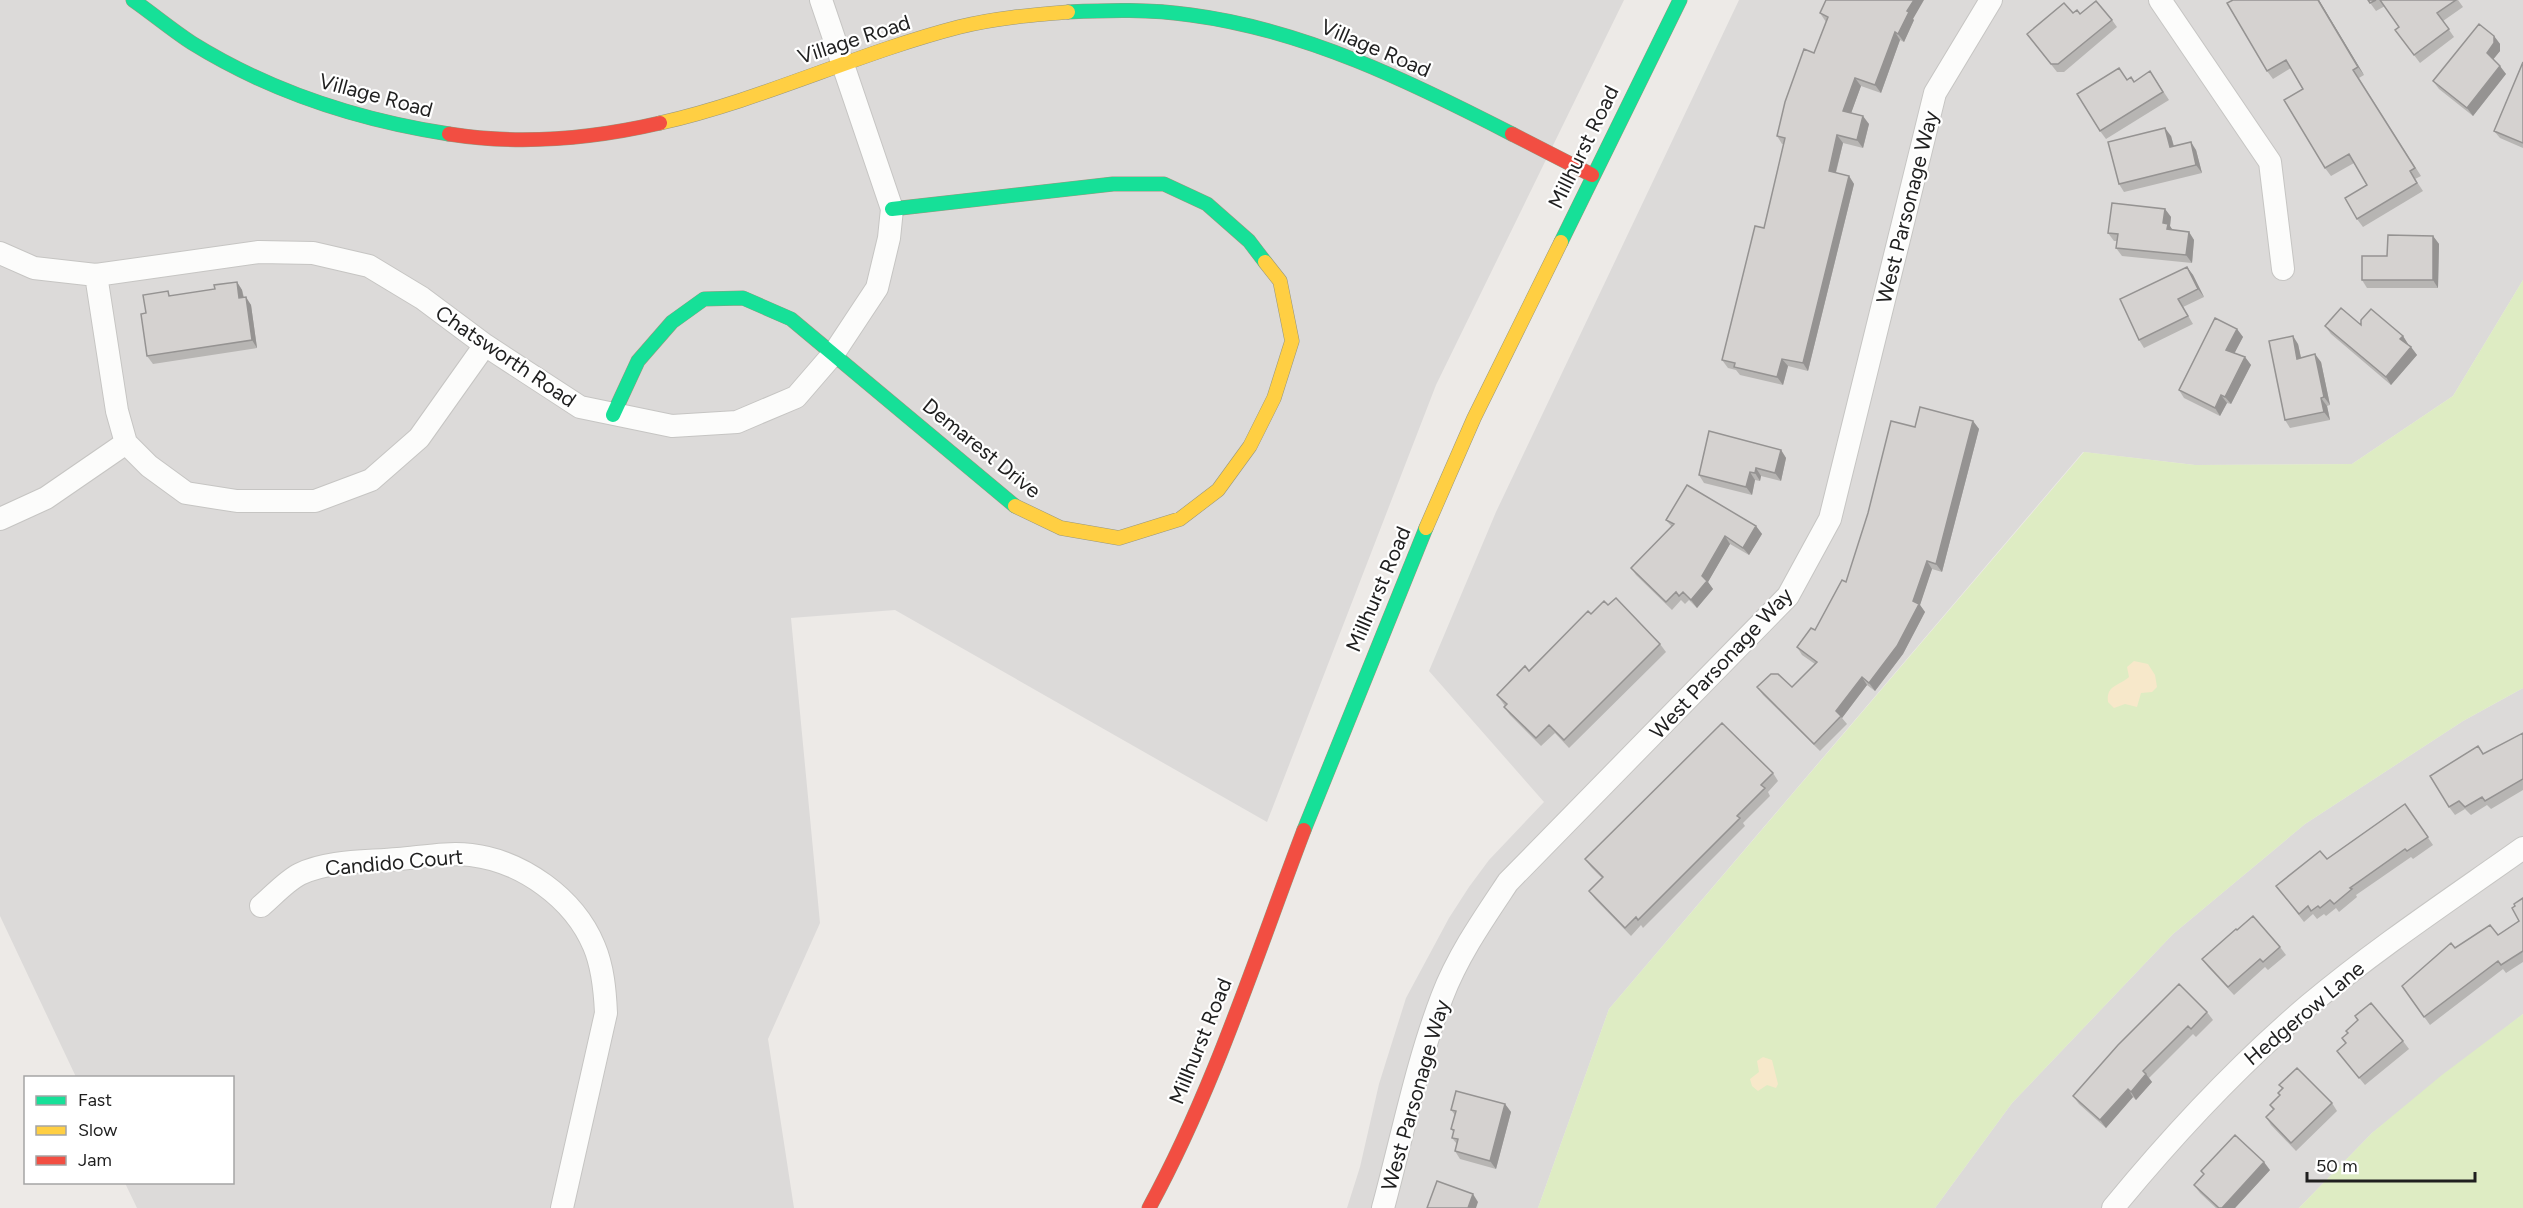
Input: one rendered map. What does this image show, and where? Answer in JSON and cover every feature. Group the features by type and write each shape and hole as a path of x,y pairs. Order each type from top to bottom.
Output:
{"street":[{"name":"Village Road","path":"133,0 199,48 298,96 354,115 413,129 473,138 522,140 632,130 685,118 842,64 965,26 1018,16 1131,10 1184,14 1237,23 1291,36 1347,56 1403,80 1592,175"},
{"name":"Chatsworth Road","path":"0,253 34,267 96,275 259,252 313,253 369,266 422,298 485,345 580,407 672,426 737,422 796,397 834,353 877,288 889,238 892,209 820,0"},
{"name":"Millhurst Road","path":"1149,1208 1167,1175 1218,1056 1330,761 1400,588 1474,418 1680,0"},
{"name":"West Parsonage Way","path":"1383,1208 1426,1045 1443,995 1473,935 1508,882 1788,596 1830,519 1935,93 1991,0"},
{"path":"2160,0 2270,162 2283,269"},
{"name":"Demarest Drive","path":"613,415 638,362 672,322 704,299 743,298 791,319 1020,510 1061,528 1119,538 1180,519 1218,490 1250,446 1274,398 1293,341 1280,281 1249,240 1207,204 1164,184 1113,184 892,209"},
{"path":"96,275 117,411 126,443 148,466 186,493 237,501 315,501 371,480 419,438 485,345"},
{"path":"0,519 46,498 126,443"},
{"name":"Hedgerow Lane","path":"2113,1208 2159,1152 2231,1076 2310,1004 2384,946 2523,848"},
{"name":"Candido Court","path":"261,906 298,875 322,866 470,855 501,861 536,879 578,916 595,946 604,984 606,1013 562,1208"}],"shaded area":[{"path":"0,0 1624,0 1436,385 1267,822 895,610 791,618 820,923 768,1039 794,1208 137,1208 125,1184 234,1184 234,1076 76,1076 0,916"},
{"path":"1739,0 2523,0 2523,280 2453,396 2352,464 2195,465 2083,452 1609,1009 1538,1208 1347,1208 1360,1167 1379,1084 1406,998 1449,918 1469,887 1489,860 1544,802 1429,671 1496,512"},
{"path":"2523,688 2523,1014 2372,1133 2299,1208 1935,1208 2012,1103 2173,934 2305,824 2463,721"}],"green space":[{"path":"2523,280 2523,688 2463,721 2305,824 2173,934 2012,1103 1935,1208 1538,1208 1609,1009 2084,452 2195,465 2352,464 2453,396"},
{"path":"2523,1014 2523,1208 2299,1208 2372,1133 2442,1075"}],"sand":[{"path":"2134,661 2148,664 2155,675 2157,687 2152,692 2141,693 2137,707 2125,704 2114,708 2108,702 2109,692 2129,677 2127,667"},
{"path":"1763,1057 1772,1060 1778,1084 1776,1088 1767,1085 1758,1091 1752,1086 1750,1079 1759,1072 1757,1061"}],"building":[{"path":"1826,0 1914,0 1898,34 1895,32 1875,85 1855,78 1843,111 1863,116 1857,140 1837,135 1829,171 1849,176 1803,363 1782,359 1777,377 1734,367 1735,363 1722,360 1755,226 1764,228 1785,138 1777,136 1785,102 1804,49 1814,53 1828,17 1820,13"},
{"path":"2233,0 2318,0 2358,67 2353,70 2415,168 2410,171 2417,183 2357,219 2345,198 2367,185 2349,154 2325,168 2284,100 2303,89 2286,60 2267,71 2227,3"},
{"path":"2380,0 2456,0 2437,13 2449,29 2414,55 2395,30 2399,27"},
{"path":"2096,1 2112,20 2058,64 2051,64 2027,34 2064,3 2073,13 2077,10 2080,14"},
{"path":"2479,24 2494,36 2494,43 2487,53 2500,66 2467,108 2433,81"},
{"path":"2523,62 2523,143 2494,131"},
{"path":"2119,68 2127,80 2131,77 2134,82 2150,71 2163,92 2100,131 2077,94"},
{"path":"2165,128 2170,147 2191,142 2196,165 2119,184 2108,142"},
{"path":"2112,203 2165,209 2163,223 2168,224 2167,229 2189,232 2186,255 2116,248 2118,234 2108,233"},
{"path":"2388,235 2433,236 2433,280 2362,280 2362,256 2387,256"},
{"path":"2187,267 2198,289 2178,299 2188,316 2139,340 2120,299"},
{"path":"237,282 239,298 246,297 252,340 147,356 141,314 146,313 143,295 168,291 169,296 215,289 214,285"},
{"path":"2341,308 2361,325 2361,320 2371,309 2403,336 2400,339 2411,347 2386,377 2325,326"},
{"path":"2215,318 2237,329 2226,350 2245,357 2225,397 2221,395 2215,408 2179,390"},
{"path":"2293,336 2297,359 2315,354 2324,397 2321,398 2324,412 2285,420 2269,341"},
{"path":"1920,407 1973,421 1936,564 1927,561 1913,601 1919,604 1897,646 1869,683 1862,677 1836,711 1841,716 1814,744 1757,687 1771,674 1778,674 1792,687 1817,662 1797,647 1811,628 1815,630 1842,580 1846,582 1868,513 1891,421 1915,427"},
{"path":"1709,431 1781,450 1775,473 1756,468 1755,473 1750,472 1746,487 1699,475"},
{"path":"1687,485 1756,526 1743,548 1725,536 1702,576 1707,581 1691,600 1683,592 1679,596 1676,592 1666,602 1631,568 1674,524 1666,520"},
{"path":"1616,598 1660,644 1564,740 1549,725 1536,738 1504,707 1507,704 1497,695 1525,666 1529,671 1588,611 1591,614 1604,601 1608,605"},
{"path":"1722,723 1773,773 1761,785 1765,788 1737,816 1740,818 1638,920 1636,917 1625,928 1589,891 1603,877 1585,859"},
{"path":"2523,733 2523,779 2485,801 2482,797 2465,807 2459,801 2449,807 2430,776 2478,746 2483,754"},
{"path":"2405,804 2428,837 2407,851 2405,849 2350,888 2352,889 2334,904 2330,900 2320,908 2318,906 2311,911 2308,906 2299,914 2276,886 2320,851 2327,859"},
{"path":"2523,898 2523,951 2501,965 2498,961 2424,1017 2402,986 2451,943 2455,948 2490,925 2498,935 2519,921 2512,908"},
{"path":"2253,916 2280,947 2263,962 2260,959 2228,987 2202,959"},
{"path":"2179,984 2207,1012 2191,1029 2188,1026 2143,1071 2146,1074 2131,1092 2128,1089 2100,1120 2073,1096 2118,1045"},
{"path":"2371,1003 2403,1041 2359,1078 2337,1051 2346,1043 2342,1038 2348,1033 2346,1031 2358,1020 2355,1016"},
{"path":"2297,1068 2332,1103 2291,1143 2266,1117 2274,1109 2270,1105 2280,1095 2278,1093 2283,1088 2279,1085"},
{"path":"1456,1091 1505,1104 1490,1161 1455,1151 1458,1139 1452,1138 1454,1130 1451,1129 1456,1111 1451,1110"},
{"path":"2235,1135 2264,1162 2222,1208 2219,1208 2194,1185 2204,1174 2201,1171"},
{"path":"1437,1181 1473,1194 1468,1208 1427,1208"}],"traffic: fast":[{"path":"133,0 192,43 284,90 382,121 449,134"},
{"path":"1561,242 1680,0"},
{"path":"1068,12 1130,10 1176,13 1233,22 1275,33 1396,77 1512,134"},
{"path":"892,209 1113,184 1164,184 1207,204 1249,241 1265,262"},
{"path":"613,415 638,361 672,322 704,299 743,298 791,319 1015,506"},
{"path":"1304,830 1426,528"}],"traffic: slow":[{"path":"660,123 736,102 884,50 959,27 1000,19 1068,12"},
{"path":"1426,528 1474,418 1561,242"},
{"path":"1015,506 1061,528 1119,538 1180,519 1218,490 1250,446 1274,398 1292,341 1280,281 1265,262"}],"traffic: jam":[{"path":"449,134 502,139 555,139 608,133 660,123"},
{"path":"1512,134 1592,175"},
{"path":"1149,1208 1214,1069 1304,830"}]}
